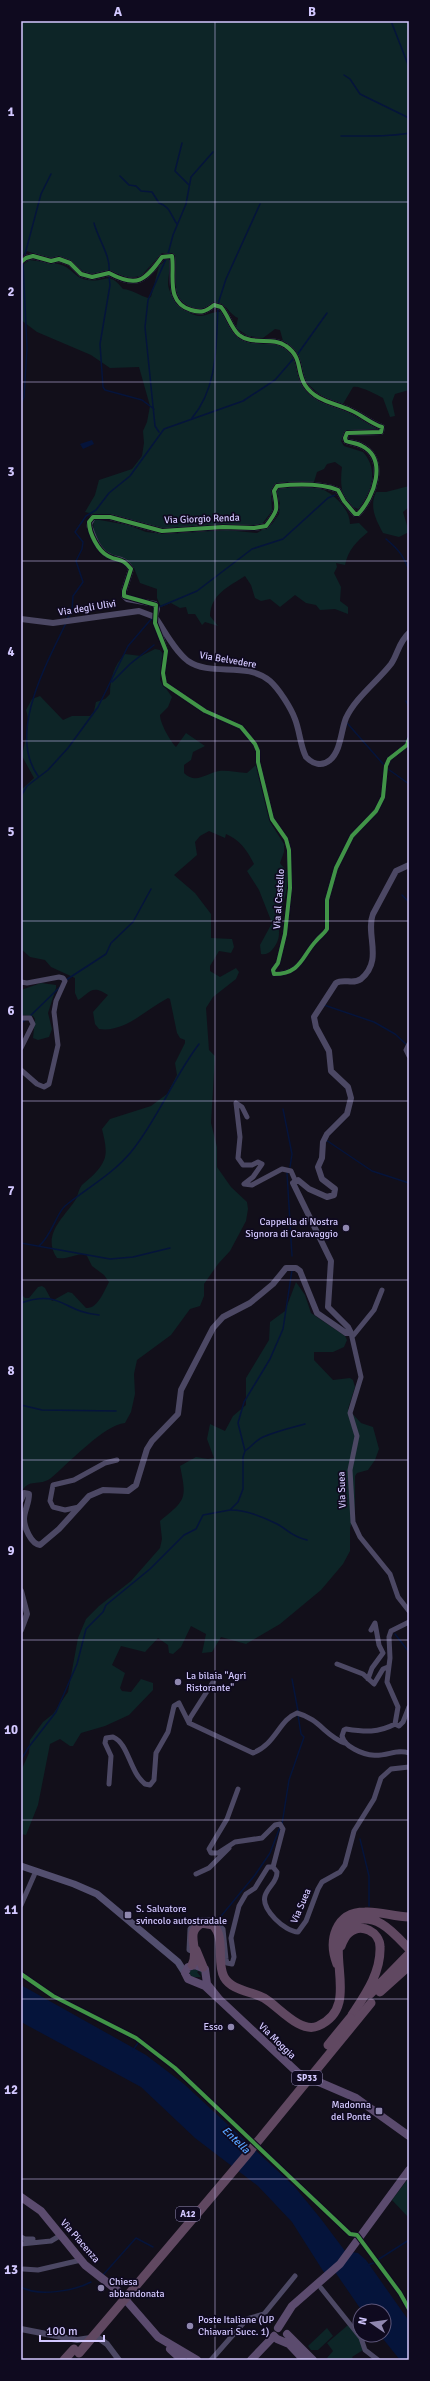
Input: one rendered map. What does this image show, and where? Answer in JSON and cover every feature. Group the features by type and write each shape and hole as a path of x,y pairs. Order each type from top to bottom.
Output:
{"highway":[{"path":"340,1971 333,1952 332,1940 336,1929 344,1920 354,1914 365,1912 409,1917"},
{"path":"203,1967 195,1951 192,1938 194,1929 202,1923 212,1925 219,1936 222,1970 229,1983 234,1987 264,1998 286,2016 306,2026 316,2027 329,2020 338,2010 340,1997 340,1949 338,1938 343,1929 356,1920 366,1918 380,1922 408,1949"},
{"path":"340,1949 349,1932 358,1928 366,1928 373,1932 379,1939 380,1947 373,1982 351,2016"},
{"name":"A12","path":"75,2354 351,2016 408,1949"},
{"path":"191,1965 195,1951"},
{"name":"A12","path":"64,2360 75,2354 245,2157 371,2002 409,1961"},
{"path":"380,1992 409,1966"}],"main road":[{"name":"Via Moggia","path":"21,1866 79,1886 97,1894 178,1962 189,1980 198,1982 219,1999 298,2073 356,2098 409,2136"},
{"name":"Via Moggia","path":"178,1962 203,1967 207,1972 207,1984 219,1999"},
{"path":"185,1973 191,1965"},
{"path":"198,1982 203,1981 206,1977"},
{"path":"251,2360 274,2336 284,2316 340,2264 409,2168"},
{"name":"Via Piacenza","path":"21,2197 37,2207 81,2260 118,2291 158,2337 176,2351"},
{"path":"278,2328 284,2329 285,2337 304,2360"},
{"path":"274,2336 279,2340 285,2337"},
{"path":"285,2337 313,2360"},
{"path":"176,2351 194,2360"},
{"path":"176,2351 182,2360"}],"street":[{"name":"Via Giorgio Renda","path":"21,262 26,258 33,256 51,261 59,259 70,263 81,274 92,277 109,273 124,281 133,282 143,279 162,257 172,256 171,282 175,298 188,309 205,312 214,305 221,307 234,330 240,336 257,341 285,345 298,357 300,375 306,386 321,399 349,410 382,427 381,432 347,433 345,438 346,441 362,446 370,453 376,466 374,491 358,514 351,511 338,490 309,485 277,486 274,491 278,505 275,513 266,526 254,528 222,527 162,531 110,517 93,517 89,525 99,548 108,557 125,561 131,569 124,591 124,596 127,599 155,604 157,609 155,617"},
{"name":"Via degli Ulivi","path":"21,619 53,623 139,611 155,617"},
{"name":"Via Belvedere","path":"155,617 176,649 194,664 203,668 248,672 270,681 295,718 306,758 315,764 326,763 334,755 351,708 392,663 396,650 409,633"},
{"name":"Via al Castello","path":"155,617 166,651 164,673 165,684 205,712 241,727 255,744 258,751 258,762 272,819 286,839 288,850 288,908 285,934 278,963 273,970 274,974 288,972 302,962 316,940 327,929 327,900 336,868 352,836 376,811 384,797 386,766 389,759 406,745 409,739"},
{"path":"295,1180 298,1180 309,1189 327,1197 331,1197 335,1193 334,1187 322,1180 318,1167 322,1158 323,1142 327,1134 346,1114 351,1098 348,1087 331,1071 329,1051 316,1027 314,1017 336,983 342,981 354,981 362,978 370,963 374,949 370,921 396,871 409,865"},
{"path":"21,982 28,983 58,977 63,978 65,981 56,1000 54,1012 58,1045 48,1086 44,1087 37,1084 21,1070"},
{"path":"21,1018 30,1018 33,1021 31,1030 21,1048"},
{"path":"409,1044 406,1050 409,1056"},
{"path":"247,1117 242,1107 236,1103 240,1137 238,1158 243,1165 252,1165 258,1162 262,1164 253,1177 244,1184 252,1185 282,1169 291,1171 295,1180 294,1184 331,1260 328,1307 348,1327 351,1335"},
{"path":"21,1500 24,1493 28,1494 29,1501 24,1518 25,1526 34,1542 38,1545 59,1529 79,1507 94,1494 106,1490 128,1491 136,1484 146,1449 152,1440 178,1414 181,1390 213,1328 223,1317 250,1303 267,1289 286,1268 296,1268 300,1271 317,1313 346,1334 351,1335"},
{"path":"351,1335 374,1310 382,1290"},
{"name":"Via Suea","path":"351,1335 361,1378 350,1413 357,1436 350,1470 353,1522 360,1537 390,1574 398,1597 409,1611"},
{"path":"79,1507 66,1510 53,1507 50,1501 53,1485 74,1480 105,1463 117,1460"},
{"path":"21,1590 27,1614 21,1630"},
{"path":"395,1724 398,1707 387,1682 390,1658 389,1637 391,1631 409,1622"},
{"path":"368,1679 372,1668 383,1653 379,1645 375,1623 371,1630"},
{"path":"337,1664 363,1674 374,1684 382,1669 388,1667"},
{"path":"189,1723 190,1718 213,1682"},
{"path":"109,1784 111,1756 105,1743 106,1738 113,1737 123,1744 134,1772 145,1784 150,1785 154,1780 156,1753 168,1732 172,1712 176,1703 181,1704 189,1723 253,1753 270,1744 291,1716 297,1713 317,1721 333,1738 345,1743 355,1750 375,1757 398,1752 409,1753"},
{"path":"345,1743 342,1736 344,1730 373,1732 382,1731 395,1724 398,1726 403,1722 409,1707"},
{"name":"Via Suea","path":"273,1866 278,1872 277,1878 266,1893 266,1902 279,1923 285,1929 298,1932 306,1921 322,1882 340,1872 345,1866 354,1831 374,1799 381,1778 391,1768 409,1767"},
{"name":"Via Suea","path":"195,1951 188,1950 190,1929 198,1920 213,1920 223,1929 226,1963 232,1964 234,1957 231,1938 242,1899 255,1888 268,1868 273,1866 283,1829 280,1824 275,1825 262,1838 245,1839 218,1852 211,1853 209,1849 227,1819 238,1789"},
{"name":"Via Suea","path":"196,1874 209,1868 231,1845"},
{"path":"21,1905 36,1871"},
{"path":"21,2244 48,2240 51,2241 61,2235"},
{"path":"21,2237 28,2239 42,2238 48,2240"},
{"path":"23,2269 38,2270 81,2260"},
{"path":"211,2360 245,2320 264,2314 295,2276"},
{"path":"321,2288 361,2338 365,2350 378,2360"},
{"path":"21,2330 77,2340 97,2338 107,2344 119,2360"}],"green space":[{"path":"21,21 409,21 409,390 395,394 392,402 395,416 390,417 383,398 359,387 353,387 343,404 323,397 305,380 294,350 283,341 280,330 275,329 263,338 248,336 236,328 238,318 222,304 215,303 204,309 195,309 186,305 175,291 175,262 173,253 162,253 141,276 128,278 113,272 90,274 81,272 70,262 48,259 27,251 21,259"},
{"path":"168,258 171,262 168,281 169,289 171,295 179,305 189,313 200,316 222,312 229,325 237,335 247,341 262,344 274,344 283,347 293,358 299,379 309,393 319,400 349,413 377,429 347,431 341,441 344,446 363,452 371,466 372,481 370,488 358,509 352,506 344,497 341,485 342,467 335,462 327,464 324,469 317,472 314,482 278,483 271,491 272,511 262,524 254,526 163,530 85,512 95,495 99,480 132,469 142,456 144,443 143,431 147,422 150,406 139,367 110,368 91,355 37,332 21,320 21,266 30,260 58,264 66,267 84,279 99,280 106,278 114,280 123,289 130,290 148,298 151,297 159,266"},
{"path":"409,486 409,507 403,512 409,532 399,537 383,533 373,508 376,492 386,492"},
{"path":"282,487 309,487 324,490 342,504 348,514 350,524 359,523 368,532 354,546 348,555 345,565 336,563 337,567 334,573 341,587 340,601 348,607 348,614 335,609 320,610 316,605 306,603 295,595 280,607 270,599 261,601 255,598 251,585 245,576 222,592 214,602 211,608 210,616 218,626 205,622 202,625 195,614 188,614 186,607 180,608 171,603 161,607 157,598 157,589 140,583 134,568 103,550 93,530 94,519 128,525 146,532 165,534 227,530 257,533 272,524 279,514 280,504 277,491"},
{"path":"155,649 160,650 164,655 160,680 172,697 168,707 160,715 166,732 176,747 186,733 205,746 193,752 191,760 184,765 184,773 193,778 197,778 219,771 247,773 257,764 270,822 284,844 284,852 280,863 286,869 288,883 279,920 278,941 272,950 266,954 261,954 260,945 272,923 259,890 247,871 254,864 249,854 239,842 226,834 225,838 209,831 200,836 195,842 197,855 174,875 195,893 211,914 211,938 232,939 234,947 231,953 219,951 210,966 210,971 220,977 236,968 239,972 236,979 213,997 206,1008 209,1050 215,1056 211,1123 217,1147 217,1167 231,1187 247,1202 248,1209 246,1221 230,1251 218,1264 204,1284 204,1296 200,1306 190,1309 171,1335 137,1360 134,1374 135,1394 131,1412 125,1423 107,1430 97,1437 47,1481 27,1485 21,1493 21,1294 25,1298 29,1298 38,1287 42,1286 45,1288 52,1301 68,1292 72,1293 86,1308 94,1306 100,1299 109,1282 104,1275 92,1266 86,1254 57,1258 53,1250 52,1242 55,1228 75,1200 82,1185 91,1177 104,1160 106,1149 102,1129 110,1119 151,1106 167,1094 177,1075 175,1063 185,1043 185,1040 180,1038 177,1033 170,999 168,998 126,1024 109,1029 99,1029 95,1024 93,1012 108,995 98,990 94,990 78,1000 75,993 75,978 51,967 45,960 30,957 21,949 21,790 34,778 22,756 28,727 26,710 32,699 40,696 63,720 72,716 90,716 94,711 96,702 105,699 110,694 113,672 121,658 125,654 141,656"},
{"path":"41,983 56,985 56,988 48,1013 52,1029 49,1037 38,1040 33,1038 35,1019 33,1016 21,1015 21,990"},
{"path":"296,1282 305,1295 311,1313 345,1336 347,1340 344,1347 333,1352 314,1352 314,1360 333,1380 350,1378 353,1380 355,1387 348,1409 361,1423 373,1427 379,1449 375,1460 368,1470 357,1473 355,1476 355,1512 350,1528 350,1551 343,1564 321,1590 280,1624 246,1644 221,1637 212,1652 202,1653 206,1634 191,1626 181,1647 173,1654 169,1653 168,1645 158,1638 145,1652 121,1646 112,1665 125,1673 120,1688 122,1691 131,1692 141,1679 153,1683 153,1690 129,1715 105,1726 81,1733 73,1746 70,1746 60,1739 50,1744 38,1805 26,1835 21,1834 21,1771 29,1753 30,1740 43,1722 53,1714 68,1692 78,1638 86,1619 99,1606 131,1581 160,1548 162,1539 160,1521 180,1503 184,1492 180,1466 196,1457 208,1459 214,1458 207,1439 210,1424 225,1431 233,1416 246,1405 246,1378 269,1340 270,1322 285,1311"},
{"path":"191,1969 201,1970 202,1976 199,1971 197,1972 201,1977 192,1977 189,1973"},
{"path":"407,2180 409,2181 409,2218 392,2200"},
{"path":"348,2325 352,2330 352,2343 362,2343 363,2350 352,2357 354,2360 329,2360 327,2358 333,2351 327,2343"},
{"path":"327,2328 333,2336 318,2350 311,2350 308,2346"}],"water":[{"path":"92,440 94,444 83,449 80,444"},
{"name":"Entella","path":"21,1985 146,2055 184,2084 294,2186 345,2251 358,2253 366,2260 409,2321 409,2360 400,2360 386,2343 392,2343 392,2303 356,2303 333,2269 325,2274 292,2222 258,2186 195,2138 141,2087 21,2022"}],"waterway":[{"path":"391,21 409,67"},
{"path":"344,75 350,79 360,94 409,118"},
{"path":"341,136 385,136 409,133"},
{"path":"182,143 175,171 189,185"},
{"path":"168,254 173,235 186,204 191,177 213,152"},
{"path":"24,258 41,194 51,174"},
{"path":"120,176 129,185 136,186 141,191 152,192 159,203 166,206 177,224"},
{"path":"218,304 226,279 260,204"},
{"path":"94,223 108,260 109,272"},
{"path":"159,432 155,426 145,327 148,300 166,259"},
{"path":"21,404 24,397 27,348 23,263"},
{"path":"109,276 110,285 100,344 103,387 105,390 142,400 154,409"},
{"path":"192,418 207,393 211,379 216,351 218,308"},
{"path":"297,355 327,313"},
{"path":"67,619 72,611 73,596 83,582 76,561 82,549 83,542 75,532 86,516 96,510 109,493 130,476 164,429 243,401 275,380 294,358"},
{"path":"159,607 197,591 252,549 283,539 328,498 335,495"},
{"path":"386,539 400,553 409,570"},
{"path":"21,796 27,786 48,770 68,748 98,707 128,646 153,617"},
{"path":"38,776 30,759 27,740 28,719 33,698 49,658 66,623"},
{"path":"112,682 130,664 154,645"},
{"path":"406,701 409,707"},
{"path":"347,723 384,765"},
{"path":"388,769 409,784"},
{"path":"66,980 106,954 111,943 133,922 151,889"},
{"path":"402,895 409,902"},
{"path":"29,1017 61,986"},
{"path":"324,1005 374,1022 395,1034 407,1045"},
{"path":"21,1023 25,1020"},
{"path":"39,1246 47,1236 65,1206 108,1174 131,1152 141,1139 181,1071 199,1044"},
{"path":"283,1109 292,1154 290,1167"},
{"path":"326,1140 372,1171 409,1183"},
{"path":"287,1173 292,1256"},
{"path":"21,1243 110,1259 133,1257 170,1248"},
{"path":"21,1760 28,1748 56,1712 77,1664 86,1629 103,1612 106,1605 150,1569 184,1535 196,1529 203,1515 230,1510 238,1502 243,1489 243,1457 245,1451 238,1423 244,1402 270,1359 283,1329 292,1270"},
{"path":"21,1303 34,1299 54,1300 77,1310 99,1315"},
{"path":"21,1405 42,1410 116,1411"},
{"path":"245,1451 263,1437 278,1431 305,1424"},
{"path":"231,1510 247,1512 270,1520 293,1534 307,1540"},
{"path":"395,1634 409,1652"},
{"path":"292,1679 298,1711"},
{"path":"282,1824 289,1780 304,1737 301,1734 298,1715"},
{"path":"217,1921 255,1875 270,1853 280,1827"},
{"path":"360,1839 369,1876 369,1906"},
{"path":"133,2050 138,2043"},
{"path":"103,2275 136,2238 153,2247"},
{"path":"379,2259 409,2240"},
{"path":"368,2265 376,2262"},
{"path":"21,2287 37,2292 56,2292 75,2288 91,2282"}],"cycle path":[{"path":"21,262 26,258 33,256 51,261 59,259 70,263 81,274 92,277 109,273 119,278 134,281 145,277 162,257 172,256 172,279 174,294 177,301 183,306 200,312 214,305 221,307 239,335 250,340 275,342 286,346 295,355 302,380 314,395 354,412 382,427 381,432 347,433 345,438 346,441 360,445 370,452 375,460 376,479 373,489 364,507 358,514 355,514 344,501 338,490 324,486 300,485 277,486 274,491 276,510 266,526 254,528 223,527 162,531 110,517 93,517 89,522 92,536 104,554 123,561 131,569 124,591 124,596 156,605 155,623 166,651 163,673 165,684 205,711 241,727 255,744 258,751 258,762 272,819 286,839 289,850 290,888 285,934 278,963 273,970 274,974 283,973 295,968 317,939 327,929 327,900 336,868 352,836 376,811 383,797 386,766 389,759 407,745 409,739"},
{"path":"21,1974 53,1996 136,2038 175,2068 350,2234 357,2235 400,2293 409,2309"}],"place":[{"name":"Cappella di Nostra Signora di Caravaggio","path":"346,1228"},
{"name":"La bilaia \"Agri Ristorante\"","path":"178,1682"},
{"name":"S. Salvatore svincolo autostradale","path":"128,1915"},
{"name":"Esso","path":"231,2027"},
{"name":"Madonna del Ponte","path":"379,2111"},
{"name":"Chiesa abbandonata","path":"101,2288"},
{"name":"Poste Italiane (UP Chiavari Succ. 1)","path":"190,2326"}]}
